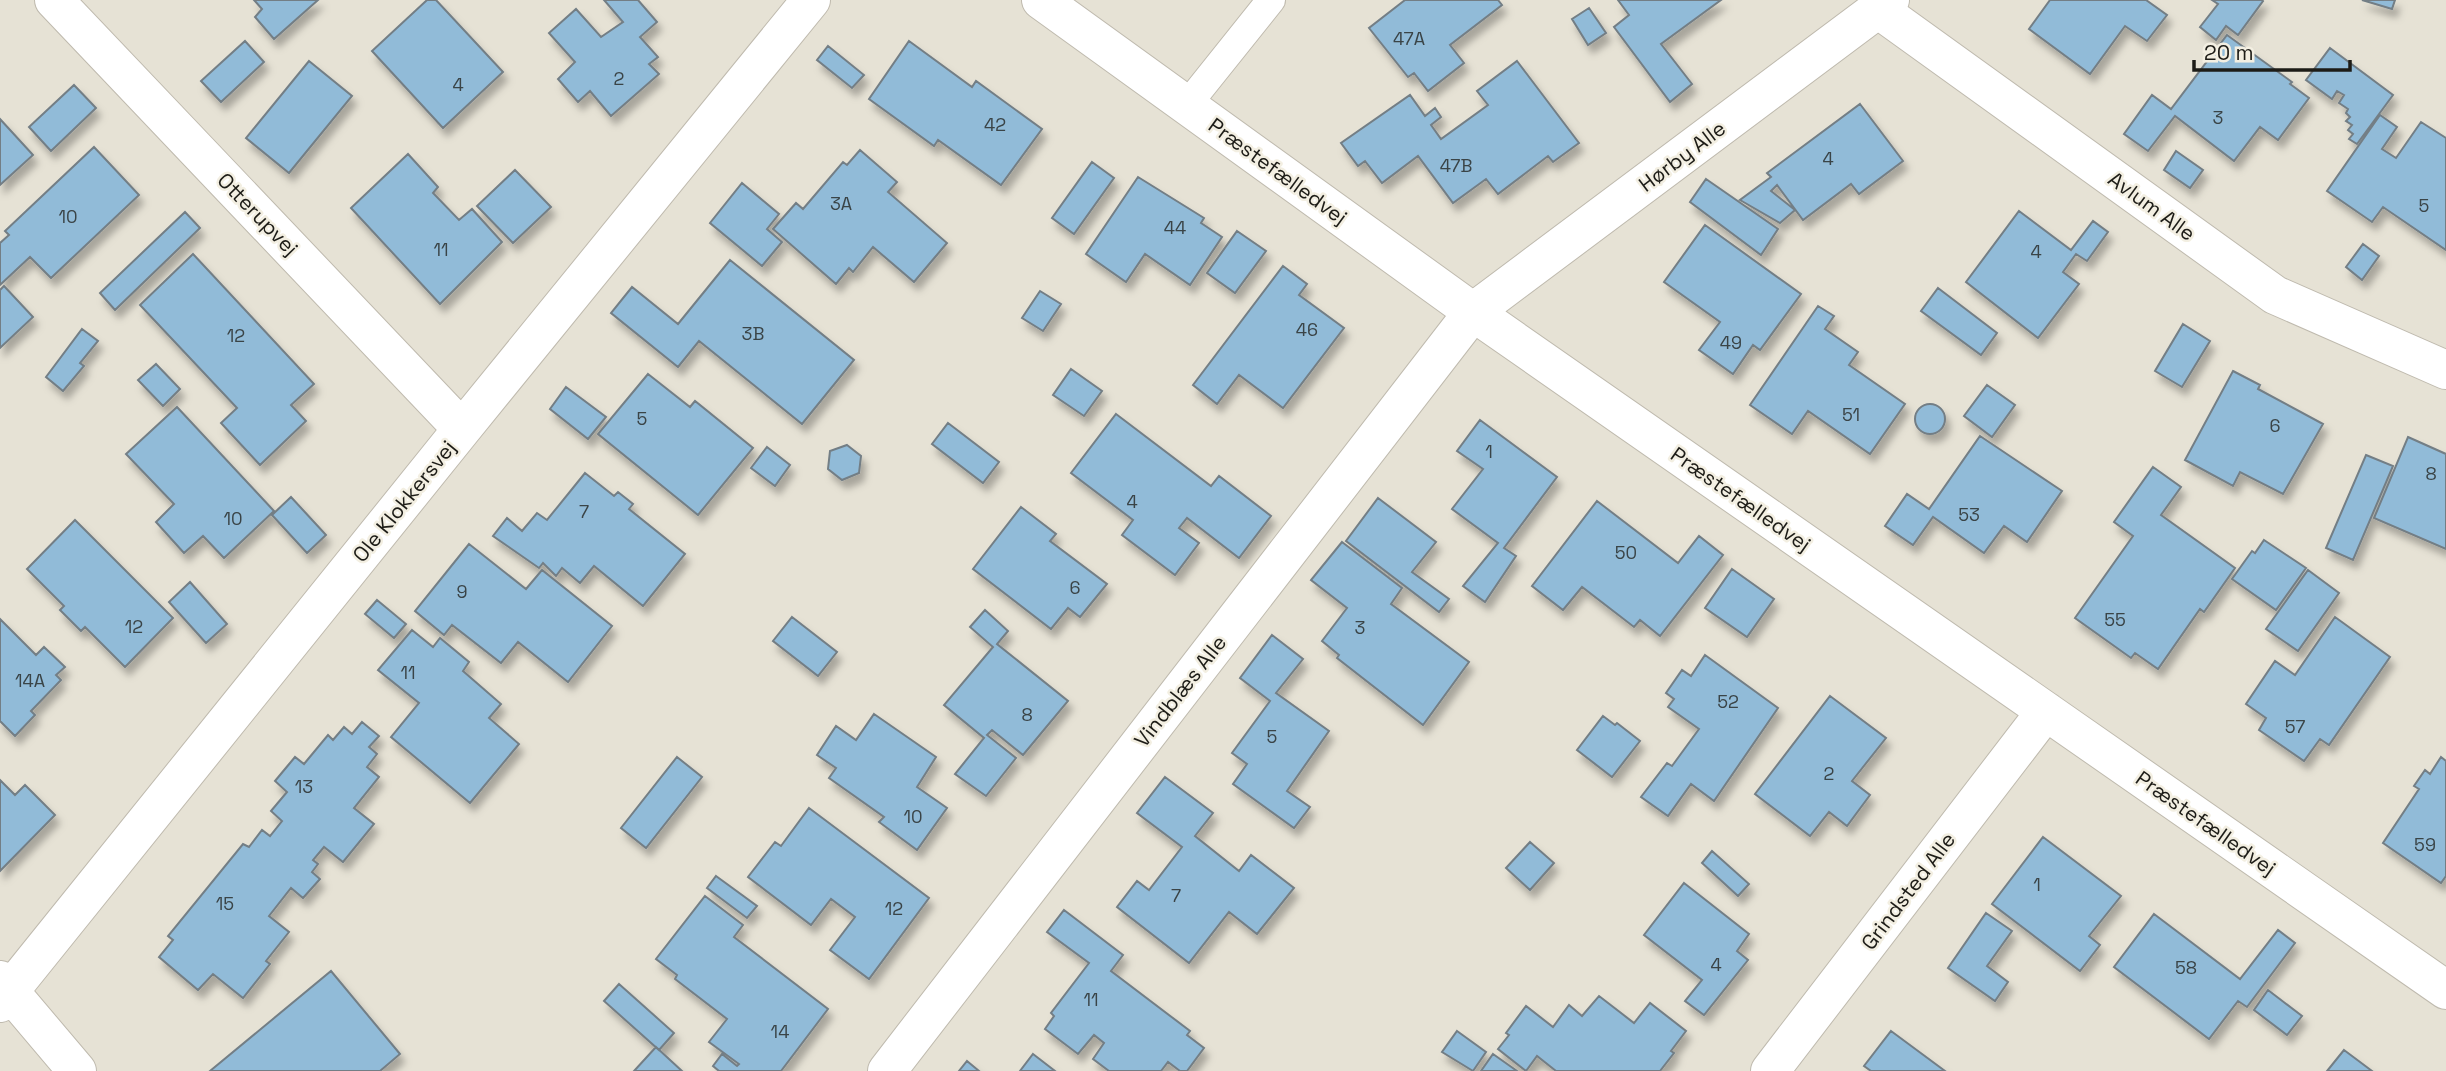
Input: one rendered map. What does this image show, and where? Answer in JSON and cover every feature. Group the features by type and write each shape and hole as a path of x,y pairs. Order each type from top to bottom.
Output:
{"street":[{"name":"Otterupvej","path":"54,0 462,429"},
{"name":"Ole Klokkersvej","path":"4,991 811,0"},
{"name":"Præstefælledvej","path":"1041,0 1473,312 2446,990"},
{"name":"Hørby Alle","path":"1473,312 1884,5"},
{"name":"Avlum Alle","path":"1884,5 2276,295 2446,370"},
{"name":"Vindblæs Alle","path":"887,1071 1473,312"},
{"name":"Grindsted Alle","path":"1770,1071 2046,711"},
{"path":"4,991 77,1071"}],"lane":[{"path":"1187,105 1271,0"}],"building":[{"path":"254,0 318,0 274,39 255,17 262,9"},
{"path":"427,0 436,0 503,72 443,128 372,51"},
{"path":"604,0 638,0 657,22 640,37 658,57 649,64 659,74 611,116 590,91 578,102 558,79 575,62 549,33 576,9 601,37 623,22"},
{"path":"1405,0 1498,0 1502,5 1450,45 1464,63 1428,91 1414,73 1408,77 1369,28"},
{"path":"1618,0 1721,0 1661,44 1692,84 1670,102 1614,27 1629,15"},
{"path":"2050,0 2146,0 2167,15 2147,41 2125,26 2090,74 2029,29"},
{"path":"2212,0 2263,1 2238,35 2226,26 2216,40 2200,27 2218,4"},
{"path":"2362,0 2395,0 2392,9"},
{"path":"1589,8 1606,33 1588,45 1572,19"},
{"path":"2227,35 2292,82 2290,84 2309,98 2278,140 2260,127 2234,161 2175,116 2148,151 2124,134 2152,95 2171,109"},
{"path":"245,41 264,62 221,102 201,81"},
{"path":"909,41 972,87 976,81 1042,129 1001,185 938,140 934,146 869,99"},
{"path":"828,46 864,75 852,88 817,60"},
{"path":"2330,48 2393,95 2357,144 2349,139 2353,134 2348,130 2352,125 2346,121 2350,117 2346,113 2348,109 2339,103 2344,95 2337,91 2332,99 2306,80"},
{"path":"309,61 352,96 289,173 246,138"},
{"path":"1517,61 1579,143 1553,162 1548,156 1498,194 1486,179 1453,203 1418,156 1382,183 1365,161 1358,166 1341,143 1410,95 1425,116 1435,108 1441,117 1431,125 1441,139 1488,105 1477,91"},
{"path":"74,85 96,108 51,151 29,127"},
{"path":"1860,104 1903,161 1859,194 1851,184 1803,220 1777,185 1771,191 1795,210 1780,223 1740,200 1771,177 1767,173"},
{"path":"2380,115 2397,127 2382,149 2396,158 2421,122 2446,138 2446,250 2383,207 2372,222 2327,191"},
{"path":"0,119 33,155 0,185"},
{"path":"94,147 139,195 51,278 30,257 0,285 0,243 9,235 5,231"},
{"path":"860,150 897,182 888,192 947,243 914,282 873,247 853,272 849,268 836,284 773,229 796,203 803,209 843,162 847,165"},
{"path":"2176,151 2203,170 2190,188 2164,170"},
{"path":"408,154 438,187 433,193 459,220 472,209 502,242 440,304 351,208"},
{"path":"1092,162 1114,178 1074,234 1052,218"},
{"path":"515,170 551,207 513,243 477,206"},
{"path":"1138,177 1204,218 1201,223 1222,237 1190,285 1145,254 1126,282 1086,254"},
{"path":"1706,179 1778,229 1761,255 1690,202"},
{"path":"742,183 779,214 767,229 782,242 762,266 710,223"},
{"path":"2019,211 2071,250 2093,221 2108,232 2087,261 2076,254 2063,272 2079,284 2038,338 1966,282"},
{"path":"185,212 200,228 115,310 100,293"},
{"path":"1705,225 1801,294 1760,350 1753,345 1733,374 1699,350 1720,322 1664,282"},
{"path":"1237,231 1266,251 1235,293 1207,273"},
{"path":"2363,244 2379,256 2362,280 2346,267"},
{"path":"193,254 314,384 291,405 306,421 260,465 221,423 237,408 140,305"},
{"path":"730,260 854,360 802,424 699,341 678,367 611,313 632,287 678,324"},
{"path":"1283,266 1307,284 1299,295 1344,328 1283,408 1239,375 1217,404 1193,385"},
{"path":"4,286 33,317 0,348 0,290"},
{"path":"1938,288 1997,333 1981,355 1921,311"},
{"path":"1040,291 1061,304 1043,331 1022,318"},
{"path":"1818,306 1834,316 1825,329 1858,352 1849,365 1905,404 1870,454 1808,411 1792,434 1750,405"},
{"path":"2183,324 2210,341 2182,387 2155,371"},
{"path":"82,329 98,341 80,363 84,366 63,391 46,377"},
{"path":"156,364 180,389 163,406 138,380"},
{"path":"1071,369 1102,391 1084,416 1053,395"},
{"path":"2233,371 2260,385 2258,389 2323,424 2283,494 2240,472 2233,486 2185,460"},
{"path":"648,374 690,407 695,401 753,448 698,515 598,434"},
{"path":"1987,385 2015,405 1992,437 1964,416"},
{"path":"566,387 606,417 588,439 550,409"},
{"path":"1930,404 1941,408 1945,419 1941,430 1930,434 1919,430 1915,419 1919,408"},
{"path":"177,407 274,511 224,558 203,536 184,553 156,522 174,504 126,454"},
{"path":"1116,414 1211,486 1219,476 1271,516 1239,558 1187,518 1179,528 1199,543 1175,575 1122,535 1133,520 1071,473"},
{"path":"1480,420 1557,477 1504,548 1516,556 1485,602 1463,586 1498,543 1452,509 1483,469 1457,451"},
{"path":"948,423 999,462 983,483 932,444"},
{"path":"1980,436 2062,491 2027,542 2004,526 1984,553 1933,517 1913,545 1885,526 1907,494 1929,509"},
{"path":"2408,437 2446,454 2446,549 2374,518"},
{"path":"847,445 861,456 859,473 842,480 828,469 830,451"},
{"path":"767,447 790,465 775,486 751,468"},
{"path":"2366,455 2393,466 2353,560 2326,548"},
{"path":"2153,467 2181,487 2161,515 2235,568 2204,612 2200,609 2158,669 2135,653 2131,658 2075,618 2133,536 2114,522"},
{"path":"585,473 614,496 618,492 633,504 629,509 685,554 643,606 594,566 580,583 562,568 556,576 543,563 539,568 493,536 507,518 522,531 537,513 547,520"},
{"path":"291,497 326,535 307,553 272,515"},
{"path":"1378,498 1436,542 1412,572 1449,599 1439,612 1346,541"},
{"path":"1597,501 1678,563 1699,536 1723,555 1660,636 1640,620 1634,627 1582,587 1563,610 1532,586"},
{"path":"1021,507 1056,534 1050,541 1107,584 1080,617 1068,608 1051,629 973,569"},
{"path":"75,520 173,618 125,667 85,627 81,631 60,610 64,606 27,569"},
{"path":"2264,540 2306,568 2276,610 2232,579 2252,551 2255,553"},
{"path":"1342,542 1402,588 1391,604 1469,662 1423,725 1337,658 1339,655 1322,641 1347,608 1311,580"},
{"path":"469,544 526,589 542,570 612,626 568,682 518,642 501,663 452,625 444,635 415,611"},
{"path":"1732,569 1774,599 1747,637 1705,608"},
{"path":"2308,570 2339,593 2298,651 2266,629"},
{"path":"190,582 227,624 206,643 169,602"},
{"path":"377,600 406,624 394,638 365,614"},
{"path":"985,610 1008,631 997,644 1068,701 1023,755 992,730 987,735 1016,758 986,796 955,774 984,738 944,705 993,647 970,627"},
{"path":"792,617 837,652 818,676 773,641"},
{"path":"2335,617 2390,657 2329,745 2320,739 2304,761 2259,730 2266,718 2246,704 2275,661 2295,675"},
{"path":"0,619 36,655 44,647 65,667 56,675 61,680 31,711 35,715 15,736 0,721"},
{"path":"412,630 433,647 440,638 469,662 463,671 501,704 489,718 519,744 470,803 391,737 419,703 378,670"},
{"path":"1272,635 1303,659 1276,693 1329,731 1287,791 1310,807 1294,828 1233,784 1247,764 1232,753 1270,701 1240,678"},
{"path":"1705,655 1778,708 1714,801 1691,784 1668,816 1641,797 1667,763 1672,766 1699,729 1668,707 1674,699 1666,693 1682,670 1691,676"},
{"path":"1830,696 1886,738 1852,781 1870,795 1847,826 1829,812 1810,836 1755,794"},
{"path":"874,714 936,757 917,787 947,808 917,850 879,822 884,817 829,778 836,768 817,755 836,726 856,740"},
{"path":"1603,716 1640,741 1612,777 1577,750"},
{"path":"362,722 379,736 369,747 377,754 367,767 379,777 354,808 374,824 343,862 324,847 313,860 318,864 312,872 320,879 303,898 291,888 269,916 289,932 266,961 270,964 243,998 213,974 198,990 159,957 173,940 168,936 243,844 249,847 262,830 270,836 282,821 271,811 287,792 275,781 295,757 304,764 328,735 333,740 344,727 352,734"},
{"path":"677,757 702,777 646,848 621,828"},
{"path":"2441,757 2446,761 2446,876 2441,883 2383,843 2419,789 2414,786 2425,770 2430,774"},
{"path":"1165,777 1213,813 1195,836 1239,871 1251,855 1294,888 1257,934 1229,912 1189,963 1117,907 1137,881 1149,890 1182,847 1137,813"},
{"path":"0,780 15,795 25,785 55,815 0,871"},
{"path":"809,808 929,898 869,979 830,950 855,917 831,899 811,925 748,877 775,842 781,846"},
{"path":"2043,837 2121,896 2089,936 2100,945 2080,971 1992,904"},
{"path":"1530,842 1554,863 1530,890 1506,868"},
{"path":"1712,851 1749,884 1738,896 1702,863"},
{"path":"716,876 757,906 747,918 707,888"},
{"path":"1684,883 1749,934 1737,951 1748,960 1704,1015 1685,1001 1702,980 1644,935"},
{"path":"705,896 743,925 734,937 828,1009 781,1071 719,1071 713,1066 722,1054 737,1066 739,1064 709,1042 727,1019 675,979 677,975 656,959"},
{"path":"1064,910 1123,955 1111,971 1190,1031 1187,1035 1204,1048 1187,1071 1180,1071 1168,1062 1161,1071 1109,1071 1093,1059 1104,1043 1094,1035 1078,1054 1045,1029 1054,1016 1051,1013 1089,963 1047,932"},
{"path":"1986,913 2012,931 1987,966 2008,982 1995,1001 1948,968"},
{"path":"2154,914 2240,979 2278,930 2295,943 2247,1007 2238,1001 2209,1039 2114,967"},
{"path":"331,971 400,1054 380,1071 210,1071"},
{"path":"619,984 674,1033 659,1050 604,1001"},
{"path":"2268,990 2302,1016 2287,1035 2254,1010"},
{"path":"1599,996 1634,1023 1650,1003 1686,1031 1660,1071 1556,1071 1537,1056 1526,1071 1498,1049 1526,1006 1553,1027 1569,1005 1582,1016"},
{"path":"1457,1031 1486,1052 1473,1071 1442,1052"},
{"path":"1891,1031 1945,1071 1871,1071 1864,1066"},
{"path":"656,1047 682,1071 634,1071"},
{"path":"2344,1050 2372,1071 2327,1071"},
{"path":"1033,1054 1055,1071 1020,1071"},
{"path":"1493,1054 1517,1071 1481,1071"},
{"path":"967,1061 979,1071 959,1071"}]}
